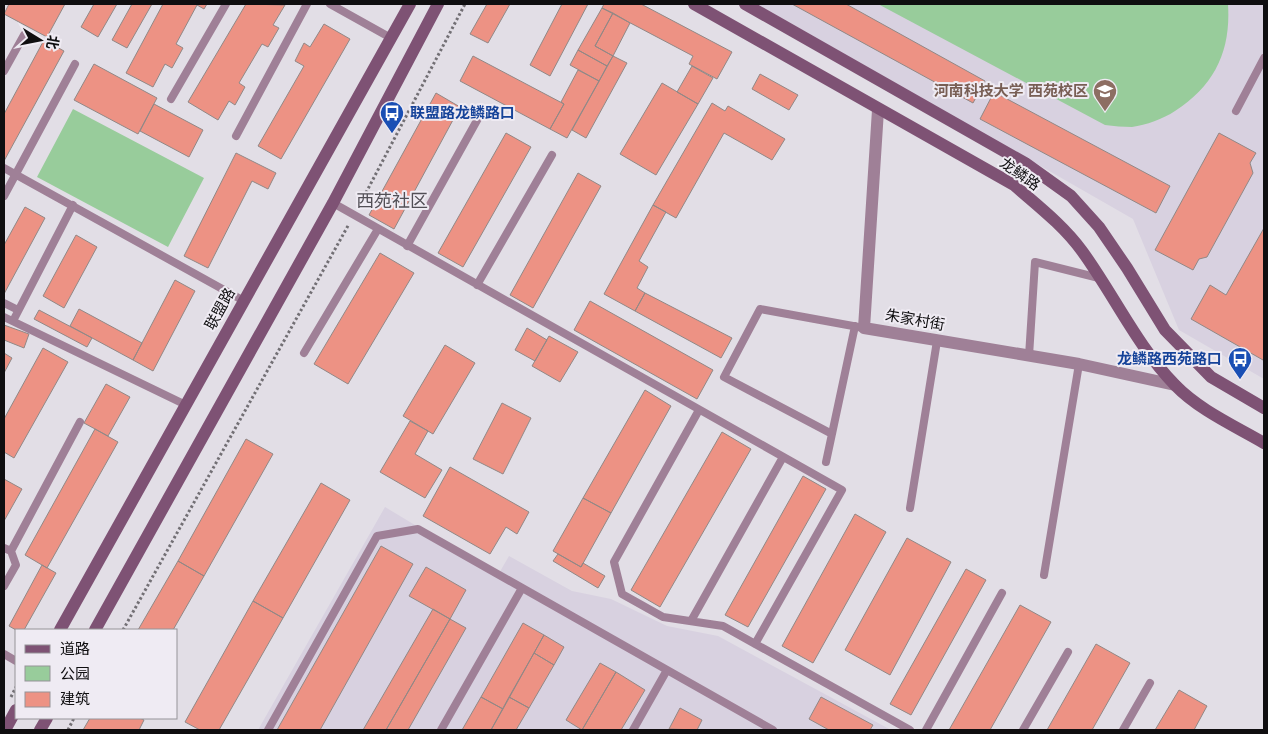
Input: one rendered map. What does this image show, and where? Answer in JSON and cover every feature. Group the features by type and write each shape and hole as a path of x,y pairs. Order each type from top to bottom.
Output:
{"main road":[{"name":"联盟路","path":"61,629 410,4"},
{"path":"96,629 333,204 438,4"},
{"name":"龙鳞路","path":"694,4 878,110 1014,185 1059,224 1100,278 1143,345 1175,385 1193,401 1264,444"},
{"name":"龙鳞路","path":"745,4 1025,163 1071,196 1099,227 1165,330 1210,377 1264,408"},
{"path":"5,730 15,712"},
{"path":"40,730 46,719"}],"street":[{"name":"朱家村街","path":"878,110 859,327 1078,364 1175,385"}],"lane":[{"path":"171,99 226,4"},
{"path":"236,136 307,4"},
{"path":"330,4 391,38"},
{"path":"4,71 24,35"},
{"path":"1236,111 1264,58"},
{"path":"4,196 75,64"},
{"path":"407,246 480,115"},
{"path":"477,285 552,155"},
{"path":"4,168 244,301"},
{"path":"333,204 842,490 755,644"},
{"path":"13,321 73,206"},
{"path":"304,353 378,229"},
{"path":"1029,356 1035,262 1100,278"},
{"path":"4,303 18,310"},
{"path":"826,462 859,327 760,310 724,377 832,434"},
{"path":"4,317 186,405"},
{"path":"910,508 937,341"},
{"path":"1044,575 1078,364"},
{"path":"699,410 614,562 622,594 663,617 723,626 910,730"},
{"path":"4,586 16,564 7,549 80,422"},
{"path":"691,621 783,457"},
{"path":"268,730 378,536 418,529 773,730"},
{"path":"441,730 522,588"},
{"path":"926,730 1002,593"},
{"path":"1023,730 1068,652"},
{"path":"4,654 15,660"},
{"path":"634,730 667,670"},
{"path":"1123,730 1150,683"}],"path":[{"path":"124,629 354,215 466,4"}],"shaded area":[{"name":"河南科技大学 西苑校区","path":"757,4 1264,4 1264,379 1179,330 1133,219"},
{"path":"385,507 498,575 509,556 572,591 611,599 667,626 718,636 891,730 258,730"}],"green space":[{"path":"878,4 1228,4 1227,37 1218,65 1201,90 1189,101 1165,117 1143,125 1125,127 1105,125"},
{"path":"73,109 204,178 168,247 37,177"}],"building":[{"path":"9,4 65,4 47,37 4,14"},
{"path":"94,4 117,4 98,37 81,27"},
{"path":"132,4 152,4 127,48 112,40"},
{"path":"163,4 207,4 204,9 197,5 176,44 183,48 172,68 165,64 153,87 126,73"},
{"path":"246,4 285,5 273,25 279,28 268,47 262,44 239,83 245,87 235,105 229,101 218,120 188,102"},
{"path":"487,4 510,4 488,43 470,34"},
{"path":"562,4 588,4 550,76 530,65"},
{"path":"604,4 641,4 732,52 717,79 689,64 693,56 602,8"},
{"path":"792,4 846,4 985,81 973,103"},
{"path":"602,8 613,13 595,46 613,56 607,66 578,50"},
{"path":"613,13 630,23 613,56 595,46"},
{"path":"324,24 350,39 281,159 258,146 304,66 295,61 304,43 310,47"},
{"path":"44,40 64,51 4,161 4,114"},
{"path":"578,50 607,66 599,81 570,65"},
{"path":"473,56 564,104 550,129 460,81"},
{"path":"613,56 627,63 586,138 572,130"},
{"path":"94,64 157,98 138,134 74,100"},
{"path":"692,66 713,78 698,104 677,92"},
{"path":"578,70 599,81 567,138 550,129 564,104 561,102"},
{"path":"760,74 798,95 789,110 752,89"},
{"path":"662,83 698,104 656,175 620,154"},
{"path":"994,92 1170,186 1156,213 980,119"},
{"path":"436,93 460,107 394,229 369,215"},
{"path":"712,103 725,111 728,106 785,139 772,160 724,133 676,218 653,205"},
{"path":"154,104 203,130 189,157 140,131"},
{"path":"506,133 531,147 463,267 438,253"},
{"path":"1219,133 1256,153 1250,163 1253,173 1207,257 1199,259 1193,270 1155,250"},
{"path":"236,153 276,173 268,189 252,181 208,268 184,256"},
{"path":"578,173 601,186 533,308 510,295"},
{"path":"653,205 666,212 639,261 648,267 637,288 645,293 635,311 604,294"},
{"path":"25,207 45,218 4,294 4,245"},
{"path":"1264,228 1263,360 1191,319 1210,285 1226,295"},
{"path":"76,235 97,247 64,308 43,296"},
{"path":"380,253 414,273 348,384 314,364"},
{"path":"175,280 195,291 153,371 133,360"},
{"path":"645,293 732,338 721,358 635,311"},
{"path":"590,301 713,370 697,399 574,330"},
{"path":"79,309 142,343 133,360 70,326"},
{"path":"39,310 92,338 87,347 34,319"},
{"path":"4,325 29,334 24,348 4,340"},
{"path":"527,328 547,340 535,361 515,350"},
{"path":"549,336 578,352 560,382 532,366"},
{"path":"445,345 475,363 433,434 403,416"},
{"path":"43,348 68,362 14,458 4,452 4,419"},
{"path":"4,353 12,358 4,373"},
{"path":"106,384 130,397 108,436 84,423"},
{"path":"645,390 671,406 611,513 583,498"},
{"path":"502,403 531,418 503,474 473,459"},
{"path":"410,421 428,431 415,454 442,470 425,498 380,472"},
{"path":"95,429 118,442 47,568 25,555"},
{"path":"722,432 751,449 660,607 631,590"},
{"path":"246,439 273,454 204,576 178,561"},
{"path":"450,467 529,512 517,534 506,527 490,554 423,516"},
{"path":"803,476 826,489 748,627 725,615"},
{"path":"4,479 22,489 4,521"},
{"path":"321,483 350,500 283,618 253,601"},
{"path":"583,498 611,513 581,567 553,551"},
{"path":"855,514 886,532 813,663 782,646"},
{"path":"907,538 951,562 890,675 845,650"},
{"path":"381,546 413,564 320,730 277,730"},
{"path":"558,554 581,567 583,563 605,576 598,588 553,561"},
{"path":"178,561 204,576 174,629 139,629"},
{"path":"42,565 56,573 25,629 15,629 9,626"},
{"path":"426,567 466,590 450,619 409,596"},
{"path":"966,569 986,580 911,715 890,704"},
{"path":"253,601 283,618 219,730 200,730 185,722"},
{"path":"1020,605 1051,622 990,730 949,730"},
{"path":"433,609 450,619 386,730 363,730"},
{"path":"450,619 466,628 408,730 386,730"},
{"path":"523,623 544,635 503,709 481,697"},
{"path":"544,635 564,647 554,665 534,653"},
{"path":"1096,644 1130,663 1092,730 1047,730"},
{"path":"534,653 554,665 529,708 509,697"},
{"path":"600,663 616,672 582,730 566,720"},
{"path":"616,672 645,690 621,730 582,730"},
{"path":"1179,690 1207,706 1194,730 1155,730"},
{"path":"481,697 503,709 491,730 462,730"},
{"path":"509,697 529,708 516,730 491,730"},
{"path":"821,697 873,725 870,730 829,730 809,719"},
{"path":"680,708 702,720 697,730 669,729"},
{"path":"89,719 144,720 139,730 83,730"}],"place":[{"name":"河南科技大学 西苑校区","path":"1105,112"},
{"name":"联盟路龙鳞路口","path":"392,134"},
{"name":"龙鳞路西苑路口","path":"1240,380"}],"district":[{"name":"西苑社区","path":"392,201"}]}
